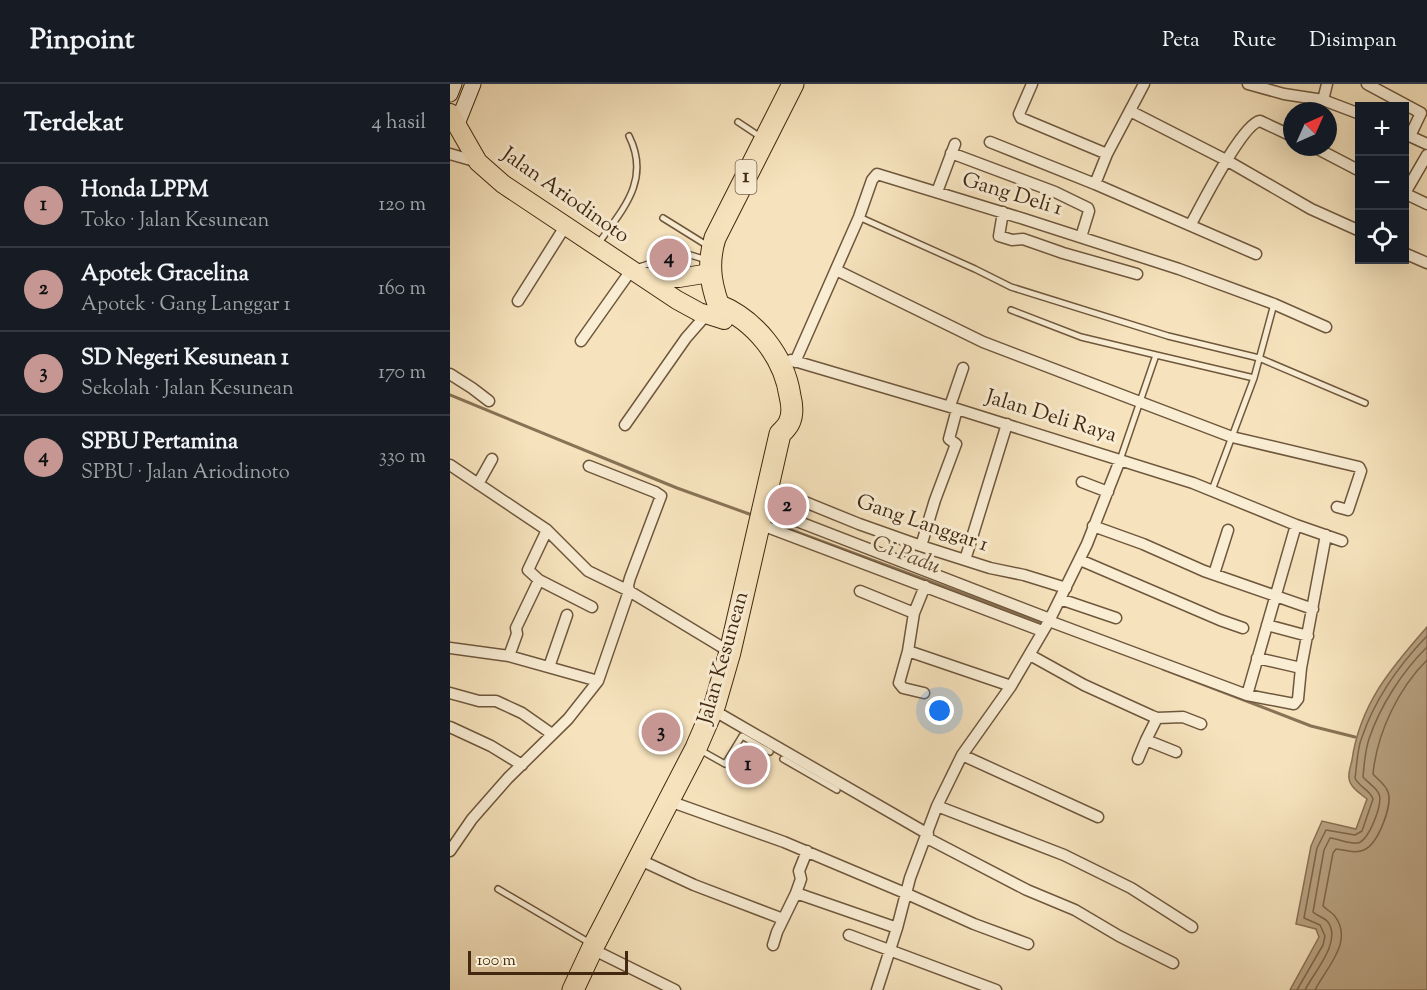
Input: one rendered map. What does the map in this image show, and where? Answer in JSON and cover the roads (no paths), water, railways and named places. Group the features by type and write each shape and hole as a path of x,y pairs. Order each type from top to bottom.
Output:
{"highway":[{"name":"1","path":"711,261 715,238 793,84"},
{"path":"711,261 717,313 734,311 768,343 777,357"},
{"name":"Jalan Kesunean","path":"573,990 713,710 730,652 780,434 789,422 792,406 783,366 777,357"}],"main road":[{"name":"Jalan Ariodinoto","path":"453,118 478,162 503,184 677,300 717,313"},
{"path":"638,273 679,278 711,261"}],"street":[{"path":"450,94 454,84"},
{"path":"453,118 473,84"},
{"path":"1032,84 1019,114 1021,118 1107,154"},
{"path":"1095,184 1107,154 1144,84"},
{"path":"1248,84 1325,92 1355,111"},
{"path":"1367,84 1401,102"},
{"path":"1409,107 1421,113 1409,132"},
{"path":"1130,111 1226,160 1311,209 1355,229"},
{"path":"1191,224 1226,160 1250,126 1257,121 1283,132"},
{"path":"1409,135 1427,144"},
{"path":"990,142 1191,224 1256,254"},
{"path":"936,192 953,148 1088,208 1081,237"},
{"path":"450,154 478,162"},
{"path":"1409,186 1427,155"},
{"path":"1331,156 1355,169"},
{"name":"Gang Deli 1","path":"777,357 836,270 872,180 877,174 1179,269 1274,304 1326,327"},
{"path":"1409,195 1427,204"},
{"path":"1003,212 999,236 1012,240 1023,239 1137,274"},
{"path":"518,301 566,225"},
{"path":"1409,255 1427,263"},
{"path":"836,270 983,342 1232,437 1359,467 1361,471 1348,510 1337,507"},
{"path":"581,341 638,273"},
{"path":"625,425 686,338 717,313"},
{"name":"Jalan Deli Raya","path":"777,357 953,407 1120,460 1212,490 1296,525 1342,540"},
{"path":"921,546 956,444 948,439 963,368"},
{"path":"450,374 472,387 489,401"},
{"path":"964,560 1007,424"},
{"path":"478,484 492,459"},
{"path":"877,990 897,928 905,893 937,806 962,754 1011,686 1066,588 1080,560 1120,460"},
{"path":"450,465 548,530 588,571 629,591 730,652"},
{"path":"450,851 472,819 579,707 598,681 629,591 630,578 661,496 589,466"},
{"name":"Gang Langgar 1","path":"769,482 859,524 964,560 1066,588"},
{"path":"1082,482 1108,492"},
{"path":"761,516 925,586 1246,694 1294,704 1298,699 1301,668 1326,535"},
{"path":"761,516 1046,625"},
{"path":"1246,694 1296,525"},
{"path":"1093,526 1214,574 1313,609"},
{"path":"548,530 528,570 538,579 592,607"},
{"path":"1214,574 1228,530"},
{"path":"1080,560 1243,628"},
{"path":"509,656 517,634 516,628 538,579"},
{"path":"924,693 903,688 899,683 908,651 914,613 925,586"},
{"path":"860,591 914,613"},
{"path":"1060,599 1116,618"},
{"path":"549,667 567,615"},
{"path":"1267,625 1308,636"},
{"path":"450,648 509,656 598,681"},
{"path":"908,651 1011,686"},
{"path":"1030,655 1084,684 1157,718 1183,717 1201,724"},
{"path":"1257,658 1301,668"},
{"path":"450,693 478,701 496,701 522,713 552,734"},
{"path":"713,710 927,836 1027,890 1075,910 1119,936 1173,963"},
{"path":"1138,759 1157,718"},
{"path":"450,727 491,746 522,765"},
{"path":"1146,740 1176,752"},
{"path":"962,754 1098,817"},
{"path":"669,801 807,851 974,924 1028,944"},
{"path":"937,806 1064,855 1131,888 1192,927"},
{"path":"774,945 801,879 799,871 807,851"},
{"path":"638,859 694,885 783,919"},
{"path":"796,893 897,928"},
{"path":"849,935 996,990"},
{"path":"593,947 671,989"}],"lane":[{"path":"738,122 765,140"},
{"path":"597,246 633,192 637,167 636,150 629,136"},
{"path":"859,217 1011,287 1168,336 1258,358 1365,403"},
{"path":"663,218 711,261"},
{"path":"679,255 687,254 711,261"},
{"path":"638,273 658,261"},
{"path":"1212,490 1254,378 1274,304"},
{"path":"1011,310 1081,336 1254,378"},
{"path":"1120,460 1156,356"},
{"path":"696,748 725,764 742,736 770,752"},
{"path":"783,759 837,790"},
{"path":"498,889 593,947"}],"water":[{"path":"1427,627 1427,990 1290,990 1319,937 1316,929 1296,924 1311,846 1322,821 1356,829 1367,799 1351,785 1349,774 1362,721 1390,672"}],"waterway":[{"name":"Ci Padu","path":"450,395 677,488 752,515"},
{"name":"Ci Padu","path":"767,521 1045,624"},
{"name":"Ci Padu","path":"1163,669 1311,726 1355,737"}],"place":[{"name":"SPBU Pertamina","path":"669,258"},
{"name":"Apotek Gracelina","path":"787,506"},
{"name":"SD Negeri Kesunean 1","path":"661,732"},
{"name":"Honda LPPM","path":"748,765"}]}
